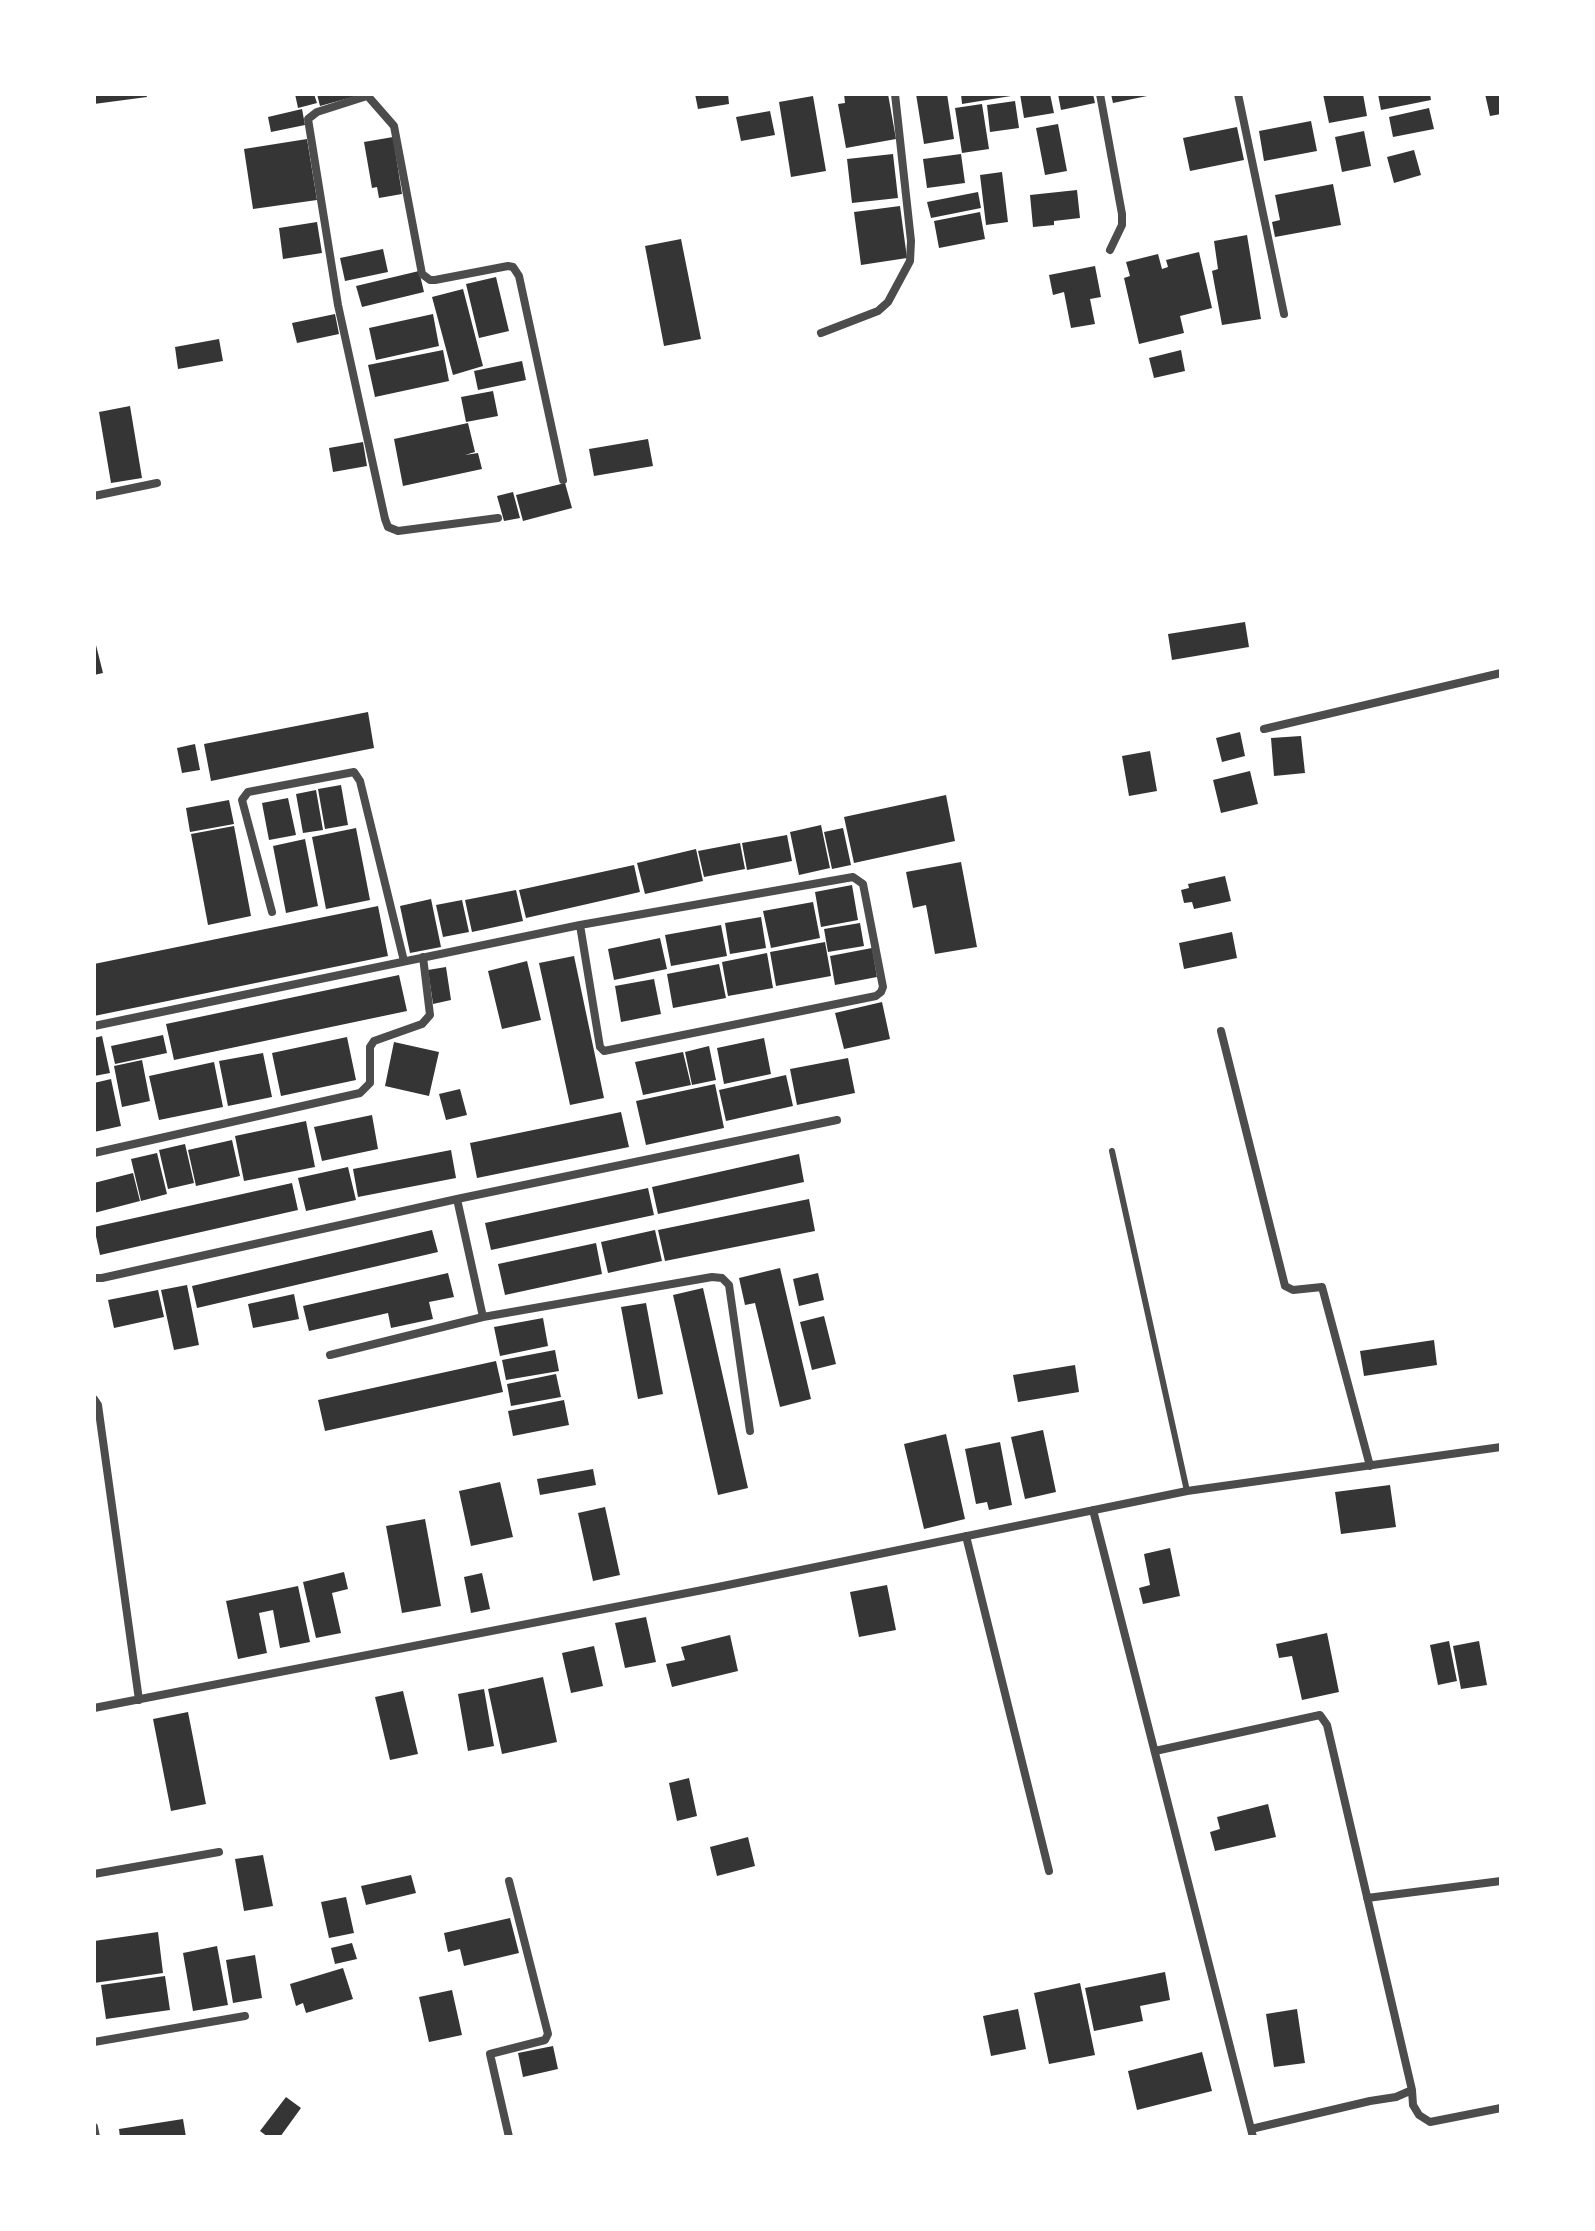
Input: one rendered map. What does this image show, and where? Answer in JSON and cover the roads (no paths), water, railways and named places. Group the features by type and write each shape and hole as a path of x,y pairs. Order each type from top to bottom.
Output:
{"street":[{"path":"821,333 878,311 888,302 910,261 911,241 895,94"},
{"path":"1100,94 1122,214 1122,225 1110,250"},
{"path":"1238,94 1284,314"},
{"path":"498,518 398,531 388,527 338,305 308,119 317,112 366,95 394,126 422,274 435,280 513,267 519,276 563,480"},
{"path":"94,496 157,483"},
{"path":"1264,729 1501,673"},
{"path":"272,912 242,807 245,795 291,782 354,772 360,781 404,961"},
{"path":"94,1026 580,925 853,877 863,884 883,987 876,996 604,1051 600,1047 580,925"},
{"path":"94,1153 360,1093 370,1083 370,1047 374,1041 422,1024 430,1015 423,957"},
{"path":"1221,1031 1285,1286 1293,1290 1322,1287 1370,1466"},
{"path":"94,1278 837,1120"},
{"path":"457,1199 483,1317"},
{"path":"330,1355 483,1317 712,1277 722,1278 729,1285 750,1431"},
{"path":"94,1399 98,1405 139,1700"},
{"path":"94,1708 1187,1491 1501,1447"},
{"path":"1093,1510 1252,2133 1370,2101 1396,2097 1412,2090"},
{"path":"966,1536 1049,1871"},
{"path":"1155,1751 1320,1715 1327,1725 1413,2105 1419,2115 1430,2122 1501,2108"},
{"path":"94,1874 219,1852"},
{"path":"509,1881 548,2034 542,2041 490,2054 509,2137"},
{"path":"1367,1898 1501,1881"},
{"path":"94,2042 245,2016"},
{"path":"94,2127 96,2137"}],"lane":[{"path":"1112,1151 1187,1491"}]}
